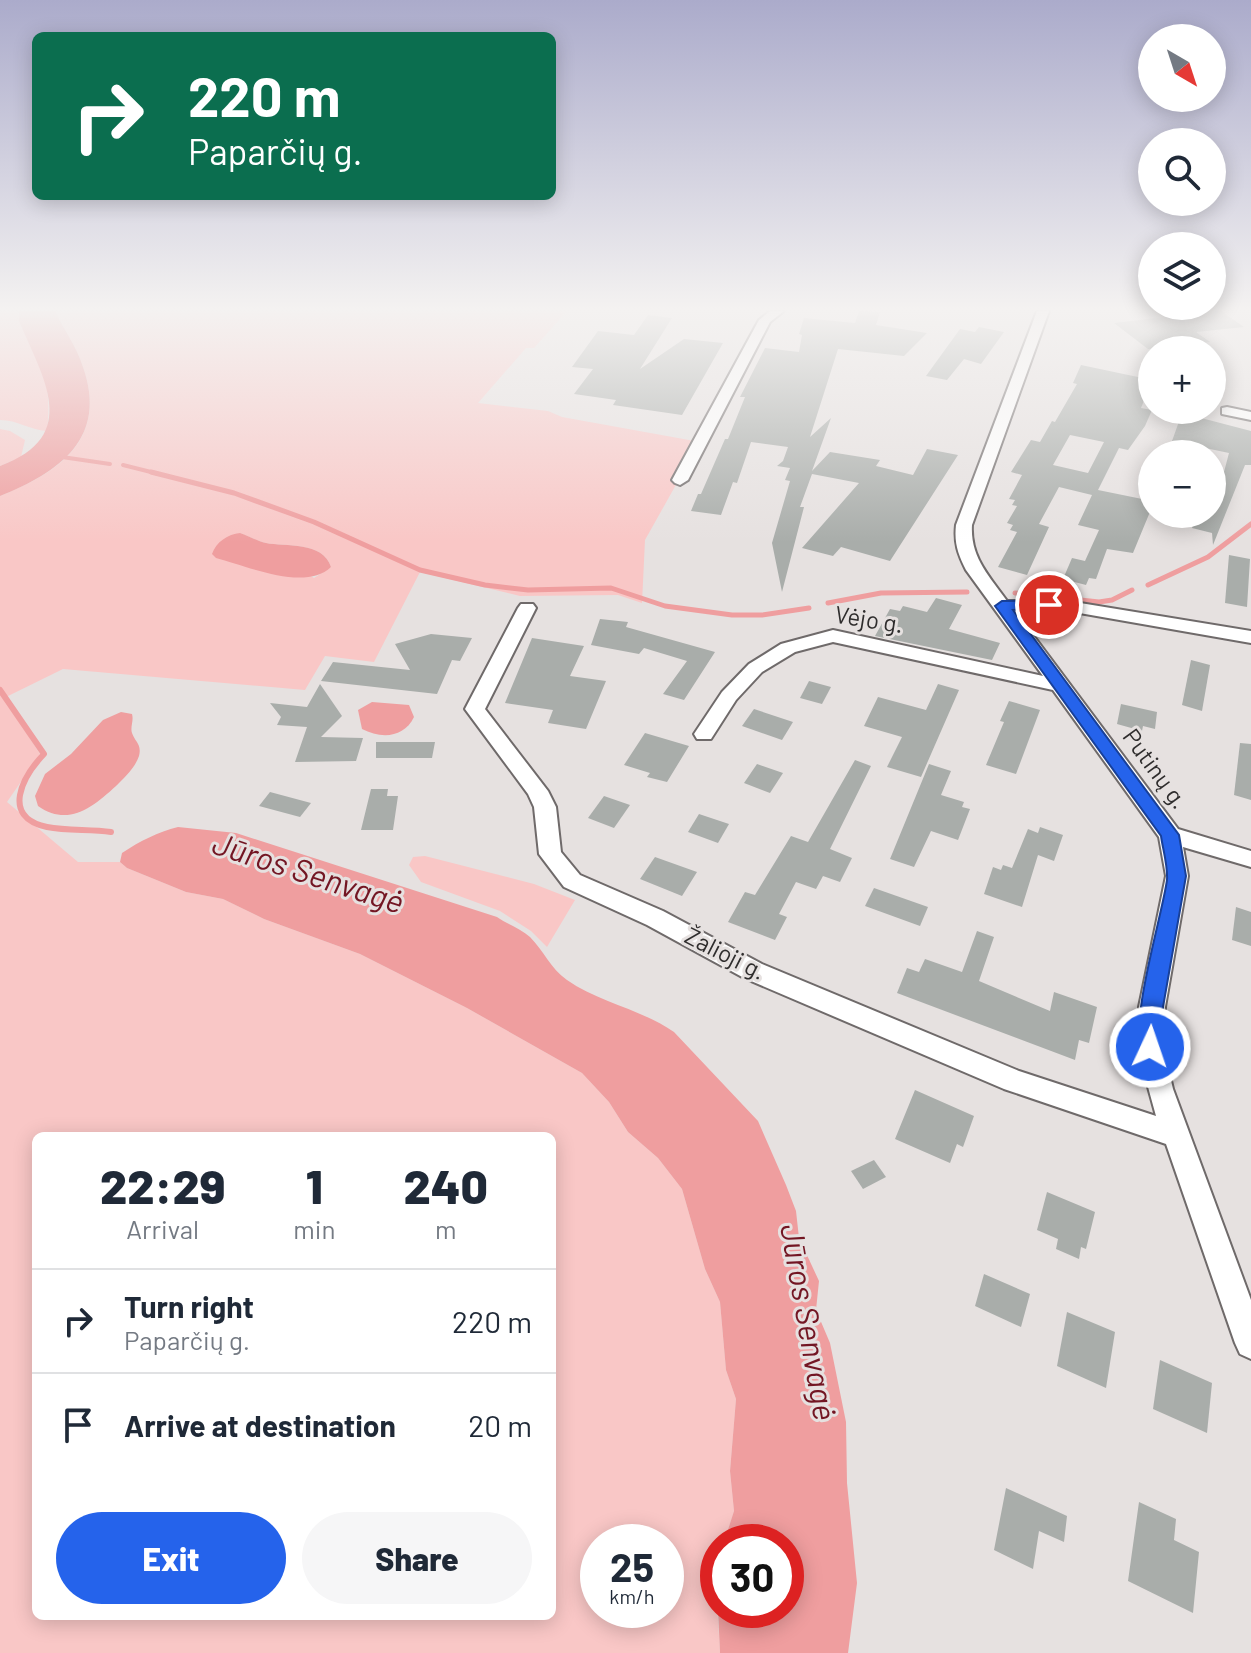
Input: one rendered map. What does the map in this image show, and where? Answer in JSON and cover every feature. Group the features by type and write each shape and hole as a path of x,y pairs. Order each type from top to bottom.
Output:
{"street":[{"path":"680,480 729,388"},
{"name":"Putinų g.","path":"1015,388 964,525 966,554 1170,835 1177,876 1152,1007 1150,1047 1160,1089 1251,1343"},
{"path":"1227,411 1251,416"},
{"path":"1002,606 1068,606 1251,637"},
{"name":"Žalioji g.","path":"527,608 475,709 537,791 545,807 550,854 572,881 655,918 753,971 1013,1081 1176,1135"},
{"name":"Vėjo g.","path":"704,734 737,683 754,667 806,641 833,636 1063,686"},
{"path":"1170,835 1251,859"}],"shaded area":[{"path":"0,388 47,388 47,431 0,420"},
{"path":"88,388 491,388 478,403 548,411 562,417 700,442 645,540 642,603 618,595 520,596 420,572 374,662 325,656 305,690 63,669 4,698 40,754 7,802 78,862 120,862 127,868 186,892 223,899 264,919 360,954 467,1008 582,1073 609,1102 628,1132 658,1158 682,1189 705,1269 720,1302 726,1370 736,1399 730,1471 734,1511 730,1524 700,1524 700,1628 718,1628 720,1653 0,1653 0,496 22,487 59,464 84,433 89,414","holes":["240,533 266,543 303,547 320,553 331,567 314,578"]},
{"path":"0,429 25,440 21,457 0,466"},
{"path":"425,856 534,884 575,900 547,947 531,931 500,911 421,882 409,865 413,857"}],"water":[{"path":"46,388 88,388 89,414 84,433 73,449 42,476 0,496 0,466 25,453 41,439 48,422"},
{"path":"240,533 266,543 312,549 327,559 331,567 320,574 291,577 259,571 216,558 212,554 223,539"},
{"path":"372,702 409,705 414,717 398,733 384,735 369,732 362,729 358,710"},
{"path":"121,712 132,714 132,733 140,749 129,772 98,801 79,812 59,815 38,806 35,796 45,774 71,754 103,720"},
{"path":"178,827 236,833 497,917 530,937 567,980 674,1032 758,1121 796,1211 799,1238 819,1281 816,1310 830,1343 846,1422 847,1483 857,1583 848,1653 720,1653 719,1628 804,1628 804,1524 730,1524 734,1511 730,1471 736,1399 726,1370 720,1302 705,1269 682,1189 658,1158 628,1132 609,1102 582,1073 467,1008 360,954 264,919 223,899 186,892 127,868 120,862 122,853 156,834"}],"building":[{"path":"578,388 697,388 682,415 613,405 616,400 574,394"},
{"path":"745,388 826,388 810,437 831,418 812,471 830,452 880,460 876,466 913,475 927,449 958,455 890,561 841,547 833,556 802,548 859,483 812,474 800,507 804,507 782,592 772,543 790,481 785,480 790,468 777,466 783,461 788,447 751,442 737,483 733,482 721,515 691,511 725,439 728,439 745,397 740,397"},
{"path":"1075,388 1138,388 1138,424 1146,424 1128,450 1119,448 1098,490 1138,498 1138,528 1143,528 1133,553 1107,549 1096,579 1089,578 1086,585 1063,579 1072,558 1085,561 1099,530 1078,525 1092,495 1059,487 1039,524 1049,527 1027,575 998,567 1017,532 1010,530 1013,525 1007,523 1017,506 1012,505 1015,500 1009,499 1022,475 1011,472 1031,440 1040,442 1052,421 1055,422","holes":["1070,435 1104,442 1088,473 1053,465"]},
{"path":"1178,424 1224,424 1251,431 1251,465 1245,465 1226,512 1226,464 1229,453 1226,452 1226,440 1172,440"},
{"path":"1192,528 1220,528 1213,545 1212,533"},
{"path":"1229,555 1250,559 1247,607 1225,603"},
{"path":"936,598 962,605 949,629 1000,643 992,660 875,636 890,609 900,611 903,606 927,612"},
{"path":"600,619 628,622 626,627 715,652 684,700 663,694 687,661 644,648 639,654 591,645"},
{"path":"431,634 472,638 460,661 452,660 437,694 321,681 333,662 410,670 395,644"},
{"path":"532,638 584,646 570,676 606,681 586,729 548,723 553,710 505,703"},
{"path":"1191,660 1210,665 1202,711 1182,705"},
{"path":"809,681 831,687 822,704 800,698"},
{"path":"320,684 342,716 321,737 363,738 356,761 295,762 307,727 277,725 281,717 270,703 307,707"},
{"path":"938,684 959,690 921,777 887,767 902,737 864,726 878,697 926,710"},
{"path":"1009,701 1040,710 1016,774 986,765"},
{"path":"1121,704 1157,712 1155,729 1143,726 1142,731 1117,724"},
{"path":"754,709 793,722 782,740 742,726"},
{"path":"645,733 689,746 667,782 647,777 650,773 624,765"},
{"path":"376,742 435,742 432,758 376,758"},
{"path":"1240,743 1251,744 1251,800 1234,795"},
{"path":"855,760 871,766 830,849 852,858 840,882 823,876 816,889 796,882 779,914 787,917 775,940 728,922 745,892 755,895 791,836 808,842"},
{"path":"757,764 783,773 770,793 744,783"},
{"path":"929,764 951,771 941,795 964,802 962,807 970,809 958,840 931,831 914,867 890,859"},
{"path":"371,789 388,789 387,796 398,796 393,830 361,830"},
{"path":"270,792 311,803 300,817 259,806"},
{"path":"604,796 630,805 614,828 588,818"},
{"path":"699,814 729,824 718,843 688,832"},
{"path":"1040,827 1063,835 1054,861 1038,855 1022,907 984,894 993,867 1001,870 1003,865 1012,868 1028,829 1038,833"},
{"path":"655,857 697,872 682,896 640,879"},
{"path":"874,888 928,907 920,926 865,906"},
{"path":"1236,907 1251,912 1251,946 1232,940"},
{"path":"977,931 994,937 979,981 1050,1011 1054,992 1097,1007 1089,1043 1079,1040 1075,1060 897,993 907,968 919,972 925,959 962,972"},
{"path":"915,1090 974,1116 963,1147 957,1144 950,1163 895,1139"},
{"path":"874,1160 886,1177 863,1189 851,1171"},
{"path":"1047,1192 1095,1212 1086,1249 1081,1247 1079,1259 1056,1249 1058,1239 1037,1230"},
{"path":"984,1274 1030,1294 1021,1327 975,1306"},
{"path":"1067,1312 1115,1332 1106,1388 1057,1366"},
{"path":"1160,1360 1212,1383 1207,1433 1153,1409"},
{"path":"1006,1488 1067,1516 1064,1542 1039,1531 1033,1569 994,1550"},
{"path":"1139,1502 1176,1519 1174,1540 1199,1552 1193,1613 1128,1581"}],"waterway":[{"path":"62,457 110,464"},
{"path":"123,465 151,472"},
{"path":"151,472 159,474"},
{"path":"151,472 234,493 314,522 420,570 485,585 528,590 611,588 665,606 732,615 762,615 809,608"},
{"path":"1148,585 1208,557 1251,524"},
{"path":"1015,593 1099,602 1112,600 1132,590"},
{"path":"828,603 881,593 967,592"},
{"name":"Jūros Senvagė","path":"0,690 44,754 23,784 20,805 24,814 33,822 47,827 111,832"}],"route":[{"path":"1049,605 1002,606 1170,835 1177,876 1152,1007 1150,1047"}]}
